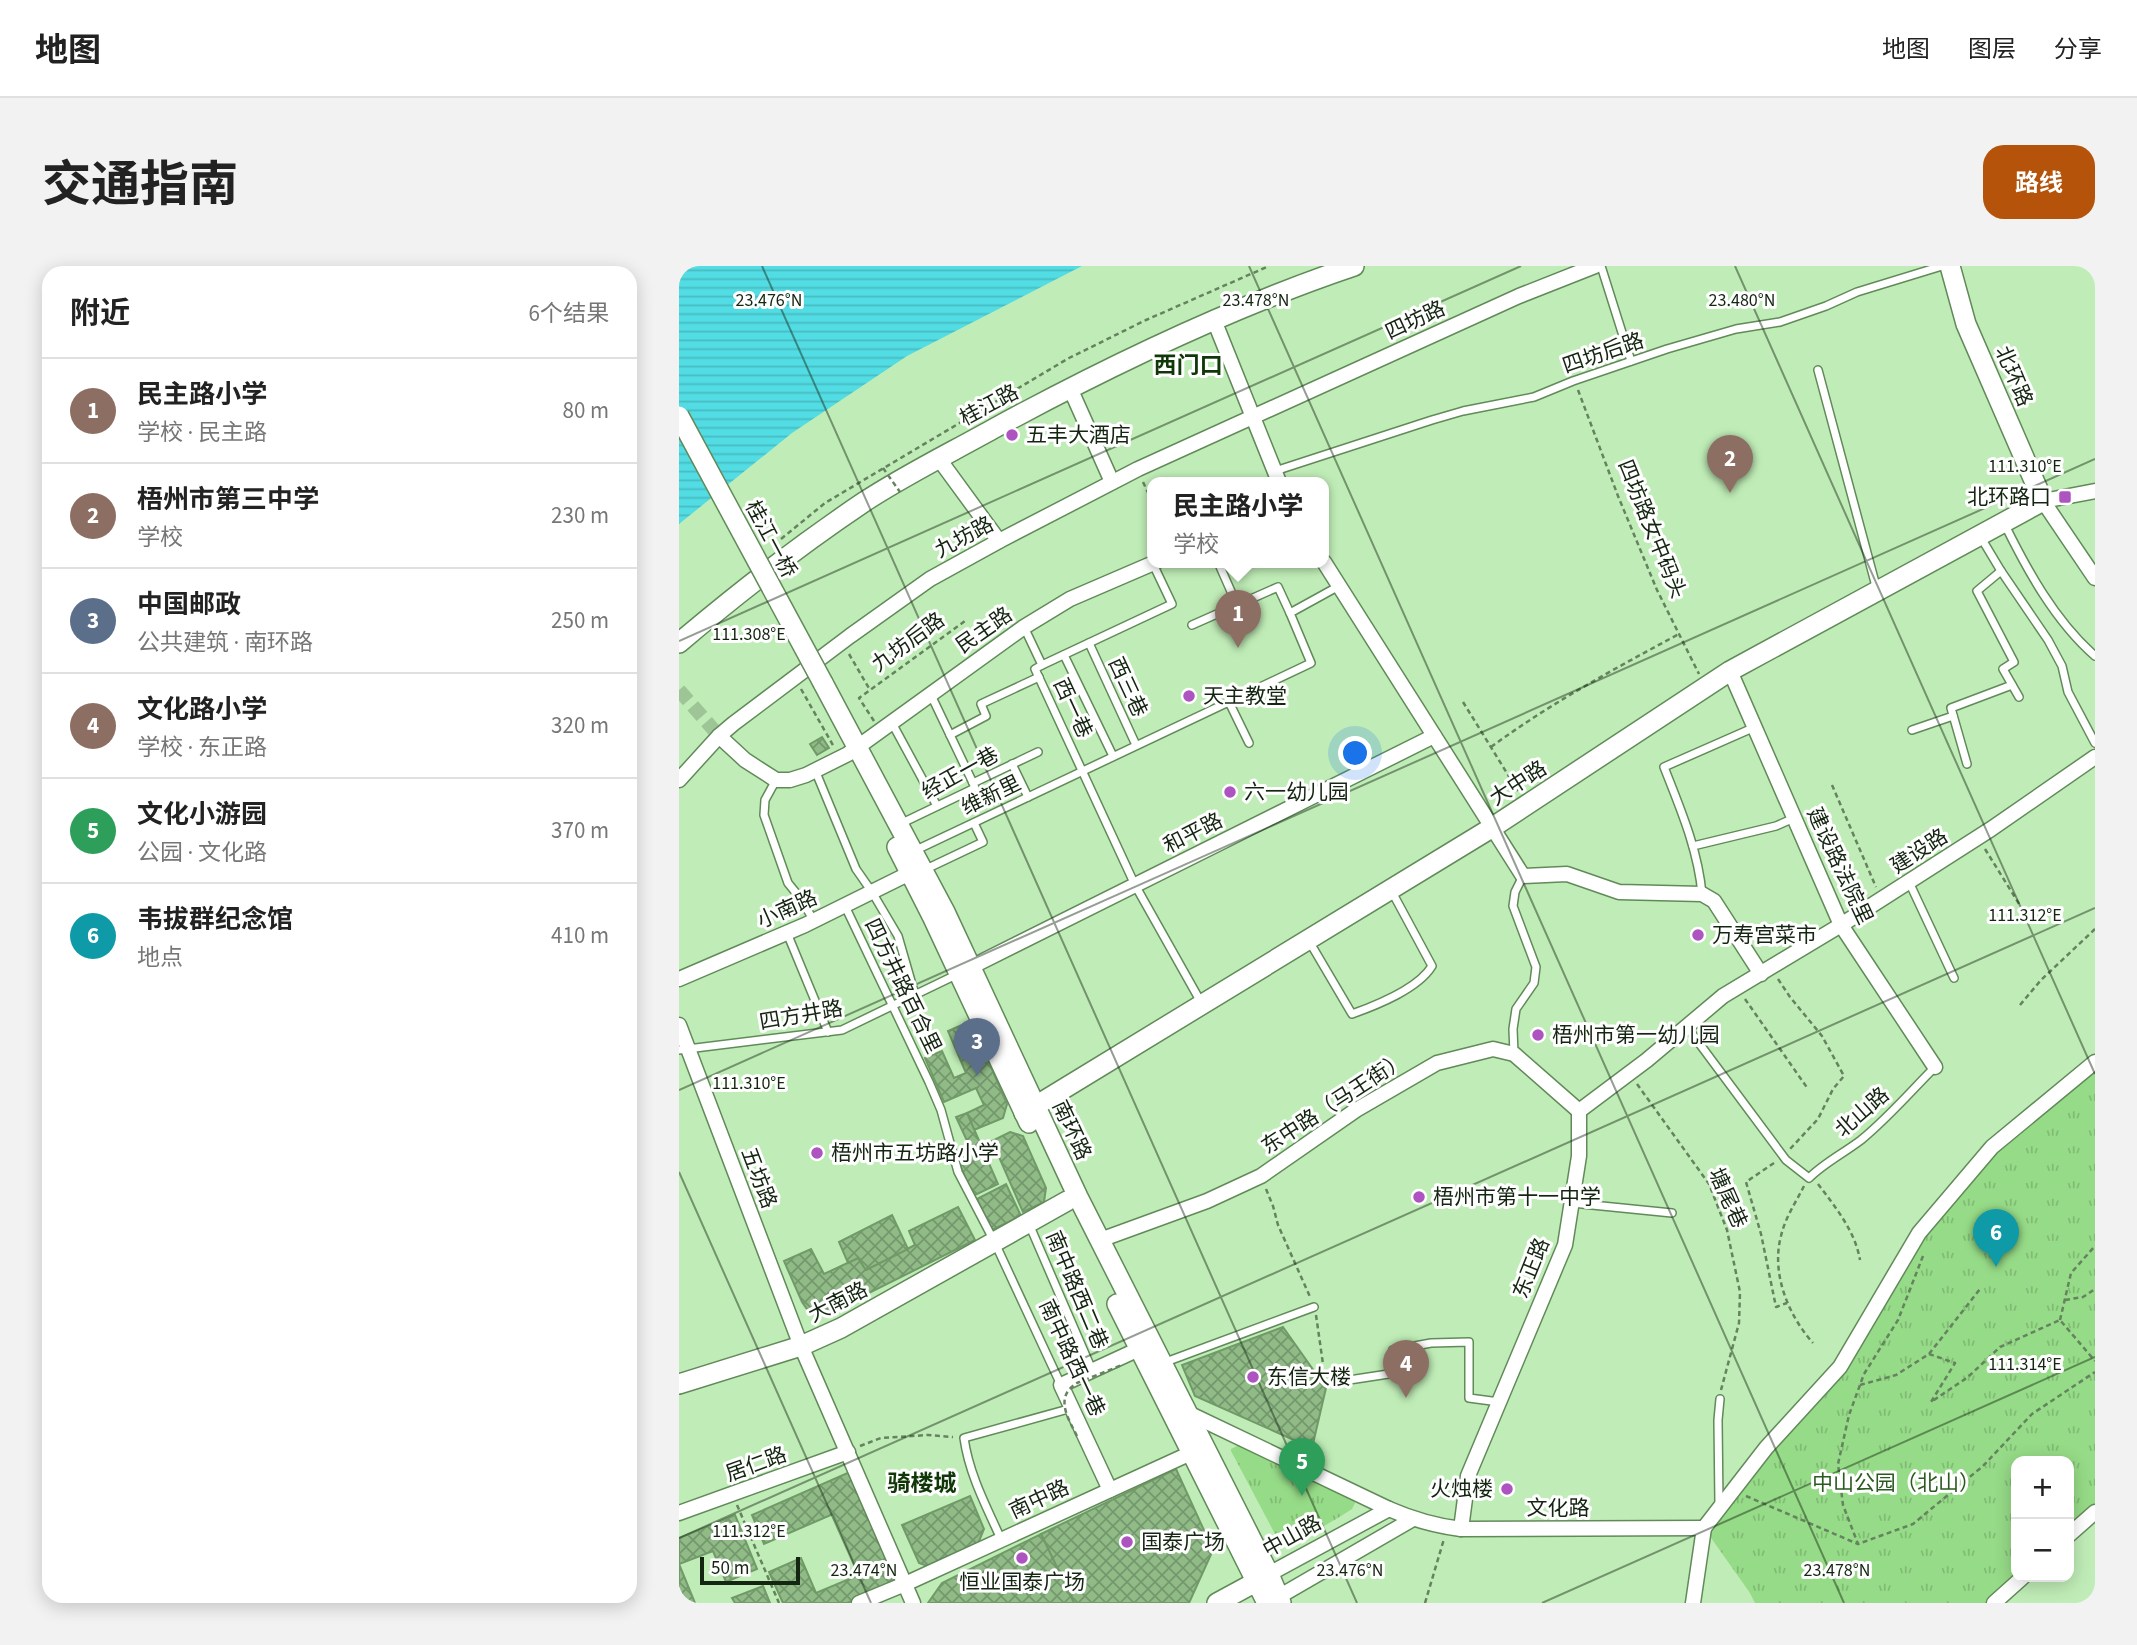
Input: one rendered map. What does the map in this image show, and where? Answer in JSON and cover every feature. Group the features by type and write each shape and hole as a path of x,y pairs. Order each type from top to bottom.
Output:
{"street":[{"name":"桂江路","path":"679,643 726,603 804,544 866,500 939,458 1070,388 1214,320 1354,266"},
{"name":"四坊路","path":"1254,416 1519,296 1595,266"},
{"name":"北环路","path":"1950,266 1966,324 2043,501 2095,578"},
{"path":"1214,320 1277,476"},
{"path":"1070,388 1112,482"},
{"name":"桂江一桥","path":"679,416 819,685"},
{"name":"九坊路","path":"719,736 794,677 930,579 1112,482 1254,416"},
{"name":"桂江一桥","path":"679,437 819,685"},
{"path":"939,458 999,541"},
{"path":"2043,501 2095,491"},
{"name":"大中路","path":"1030,1110 1493,827 1730,671 2043,501"},
{"name":"民主路","path":"776,779 798,778 848,753 1024,626 1070,599 1147,566"},
{"path":"1328,568 1523,876 1567,874 1619,892 1702,894 1714,901 1766,970 1723,996 1579,1111 1514,1054"},
{"name":"建设路法院里","path":"1730,671 1841,925 1935,1067"},
{"name":"南环路","path":"819,685 848,753 917,872 965,970 1030,1110 1067,1201 1139,1349 1191,1453 1263,1578"},
{"path":"679,780 719,736 745,760 776,779"},
{"name":"和平路","path":"965,970 1434,736"},
{"name":"南环路","path":"848,753 899,825 914,852 917,872"},
{"name":"建设路","path":"1766,970 1978,838 2095,757"},
{"name":"小南路","path":"679,979 814,921 917,872"},
{"name":"五坊路","path":"679,1024 683,1049 801,1346"},
{"name":"东中路（马王街）","path":"1100,1240 1207,1201 1261,1176 1356,1110 1437,1063 1493,1049 1514,1054"},
{"path":"1693,1603 1704,1528 1766,1448 1840,1367 1919,1233 1992,1147 2095,1062"},
{"name":"南环路","path":"1030,1110 1188,1413 1274,1601"},
{"name":"东正路","path":"1454,1528 1468,1476 1565,1245 1579,1156 1579,1111"},
{"name":"大南路","path":"913,1603 801,1346 841,1328 1067,1201"},
{"path":"679,1384 801,1346"},
{"path":"1061,1385 1139,1349"},
{"name":"南中路西一巷","path":"1061,1385 1110,1490"},
{"path":"1188,1413 1389,1509"},
{"name":"居仁路","path":"679,1513 848,1452"},
{"name":"南中路","path":"905,1584 1191,1453"},
{"name":"文化路","path":"1389,1509 1413,1519 1454,1528 1704,1528"},
{"name":"中山路","path":"1217,1603 1389,1509"},
{"path":"2074,1531 2095,1512"},
{"path":"1274,1601 1413,1519"},
{"path":"1994,1603 2017,1582"},
{"path":"859,1603 905,1584"}],"lane":[{"path":"1601,266 1632,361"},
{"name":"四坊后路","path":"1277,476 1443,417 1534,397 1632,361 1736,329 1780,322 1857,292 1942,266"},
{"path":"1818,370 1877,591"},
{"path":"2004,522 2026,567 2083,645 2095,656"},
{"path":"1980,535 2048,640 2062,666 2068,692 2095,743"},
{"path":"1042,665 1172,604 1156,568"},
{"path":"1221,568 1237,605"},
{"path":"2001,571 1977,591 2014,662 2003,669 2018,697"},
{"path":"1192,625 1278,587 1290,613 1339,586"},
{"name":"维新里","path":"914,852 1311,663 1290,613"},
{"name":"西一巷","path":"1024,626 1042,665 1035,669 1135,885 1203,1005"},
{"name":"西三巷","path":"1089,643 1136,745"},
{"path":"1064,655 1113,756"},
{"path":"950,734 986,716 981,705 1039,677"},
{"path":"1966,764 1951,708 2012,685"},
{"path":"931,694 973,783"},
{"path":"1229,702 1249,743"},
{"path":"1912,730 1953,716"},
{"path":"886,726 937,806"},
{"path":"1702,894 1700,870 1693,846 1664,766 1755,727"},
{"name":"经正一巷","path":"899,825 975,788 973,783 1038,752"},
{"path":"1012,764 1028,797"},
{"path":"815,770 856,869 898,936 915,995"},
{"path":"776,779 765,800 764,816 788,883 814,921"},
{"path":"1693,846 1776,826 1794,818"},
{"path":"917,872 983,842 974,823"},
{"path":"1514,1054 1513,1029 1516,1009 1534,983 1536,967 1513,906 1514,892 1523,876"},
{"path":"1909,882 1954,978"},
{"path":"1309,940 1352,1014 1381,1004 1427,975 1433,966 1391,890"},
{"name":"四方井路百合里","path":"845,905 941,1110 958,1172 995,1243"},
{"path":"787,933 828,1032"},
{"name":"四方井路","path":"683,1049 842,1030 965,970"},
{"path":"1686,1027 1786,1160 1808,1178"},
{"name":"北山路","path":"1808,1178 1859,1142 1935,1067"},
{"path":"1572,1203 1672,1213"},
{"name":"南中路西二巷","path":"1029,1223 1092,1371"},
{"name":"南中路西一巷","path":"995,1243 1061,1385"},
{"path":"1162,1364 1314,1307"},
{"path":"1336,1382 1395,1373 1393,1350 1431,1343 1469,1342 1469,1398 1499,1402"},
{"path":"1719,1509 1720,1399"},
{"path":"1001,1540 975,1483 964,1438 1072,1408"}],"path":[{"path":"778,543 825,503 1080,352 1269,266"},
{"name":"四坊路女中码头","path":"1573,381 1588,412 1618,496 1652,578 1706,687"},
{"path":"883,468 900,492"},
{"path":"1138,470 1147,490"},
{"name":"九坊后路","path":"870,690 965,621"},
{"path":"1491,747 1590,681 1679,634"},
{"path":"842,642 870,690 859,698 886,726"},
{"path":"794,677 848,753"},
{"path":"1463,702 1527,805"},
{"path":"1832,785 1882,899"},
{"path":"1978,838 2021,907"},
{"path":"2020,1005 2041,980 2095,929"},
{"path":"1766,970 1809,1018 1844,1076 1833,1089 1818,1119"},
{"path":"1737,988 1808,1089"},
{"name":"塘尾巷","path":"1629,1073 1709,1184 1727,1230 1740,1292 1739,1323 1722,1382 1720,1399"},
{"path":"1261,1176 1278,1225 1314,1307 1323,1364"},
{"path":"1813,1343 1795,1320 1787,1303 1777,1256 1781,1234 1808,1178 1817,1182 1847,1225 1860,1260"},
{"path":"1746,1182 1761,1234 1776,1307 1787,1303"},
{"path":"2060,1320 2071,1273 2095,1246"},
{"path":"1858,1545 1843,1504 1838,1464 1849,1415 1864,1374 1898,1320 1927,1247"},
{"path":"1860,1385 1896,1375 1929,1354 1980,1289"},
{"path":"2065,1300 2083,1297 2095,1289"},
{"path":"1929,1354 1955,1363 1931,1402 1968,1377 2000,1347 2060,1320"},
{"path":"2060,1320 2095,1361"},
{"path":"1077,1436 1065,1409 1065,1395 1077,1383 1122,1365"},
{"path":"1733,1491 1858,1545 1913,1524 1983,1466 2032,1414 2095,1373"},
{"path":"848,1452 881,1438 928,1435 964,1438"},
{"path":"733,1495 779,1603"},
{"path":"1425,1603 1454,1528"}],"green space":[{"name":"中山公园（北山）","path":"2095,1060 2095,1512 2074,1531 2074,1456 2011,1456 2012,1582 1994,1603 1755,1603 1704,1528 1840,1367 1919,1232 1992,1147"},
{"path":"1237,1446 1244,1446 1353,1498 1355,1503 1352,1509 1302,1538 1282,1541 1275,1534 1231,1451"}],"water":[{"path":"679,266 1082,266 907,356 792,433 679,524"}],"building":[{"path":"822,737 829,748 817,755 810,744"},
{"path":"971,1021 1007,1104 1003,1118 974,1130 967,1113 984,1105 976,1088 944,1102 925,1058 942,1051 954,1078 966,1073 948,1031"},
{"path":"967,1113 998,1184 973,1196 960,1165 966,1163 961,1152 970,1147 956,1117"},
{"path":"1010,1132 1023,1136 1046,1188 1044,1202 1023,1212 992,1141"},
{"path":"1006,1184 1021,1216 992,1230 977,1199"},
{"path":"958,1207 975,1240 827,1314 807,1309 802,1302 784,1261 811,1249 824,1274 858,1258 866,1270 915,1245 909,1231"},
{"path":"892,1215 908,1249 866,1270 858,1258 848,1263 839,1242"},
{"name":"东信大楼","path":"1283,1327 1326,1388 1312,1448 1195,1396 1182,1365"},
{"name":"国泰广场","path":"1176,1469 1213,1550 1189,1603 1074,1603 1041,1534"},
{"path":"852,1471 899,1581 847,1603 783,1603 769,1572 801,1558 816,1593 859,1575 833,1514 764,1544 752,1515"},
{"path":"970,1496 984,1529 977,1546 930,1567 919,1563 902,1525"},
{"path":"735,1515 757,1569 726,1582 713,1551 679,1564 679,1538"},
{"name":"恒业国泰广场","path":"1041,1534 1074,1603 928,1603 942,1583"},
{"path":"679,1564 695,1603 679,1603"},
{"path":"763,1586 770,1603 735,1603 732,1598"}],"tunnel":[{"path":"679,690 719,736"}],"place":[{"name":"五丰大酒店","path":"1012,435"},
{"name":"梧州市第三中学","path":"1730,493"},
{"name":"北环路口","path":"2065,497"},
{"name":"民主路小学","path":"1238,648"},
{"name":"天主教堂","path":"1189,696"},
{"name":"六一幼儿园","path":"1230,792"},
{"name":"万寿宫菜市","path":"1698,935"},
{"name":"梧州市第一幼儿园","path":"1538,1035"},
{"name":"中国邮政","path":"977,1076"},
{"name":"梧州市五坊路小学","path":"817,1153"},
{"name":"梧州市第十一中学","path":"1419,1197"},
{"name":"韦拔群纪念馆","path":"1996,1267"},
{"name":"东信大楼","path":"1253,1377"},
{"name":"文化路小学","path":"1406,1398"},
{"name":"火烛楼","path":"1507,1489"},
{"name":"文化小游园","path":"1302,1496"},
{"name":"国泰广场","path":"1127,1542"},
{"name":"恒业国泰广场","path":"1022,1558"}],"district":[{"name":"西门口","path":"1188,365"},
{"name":"骑楼城","path":"922,1483"}]}
